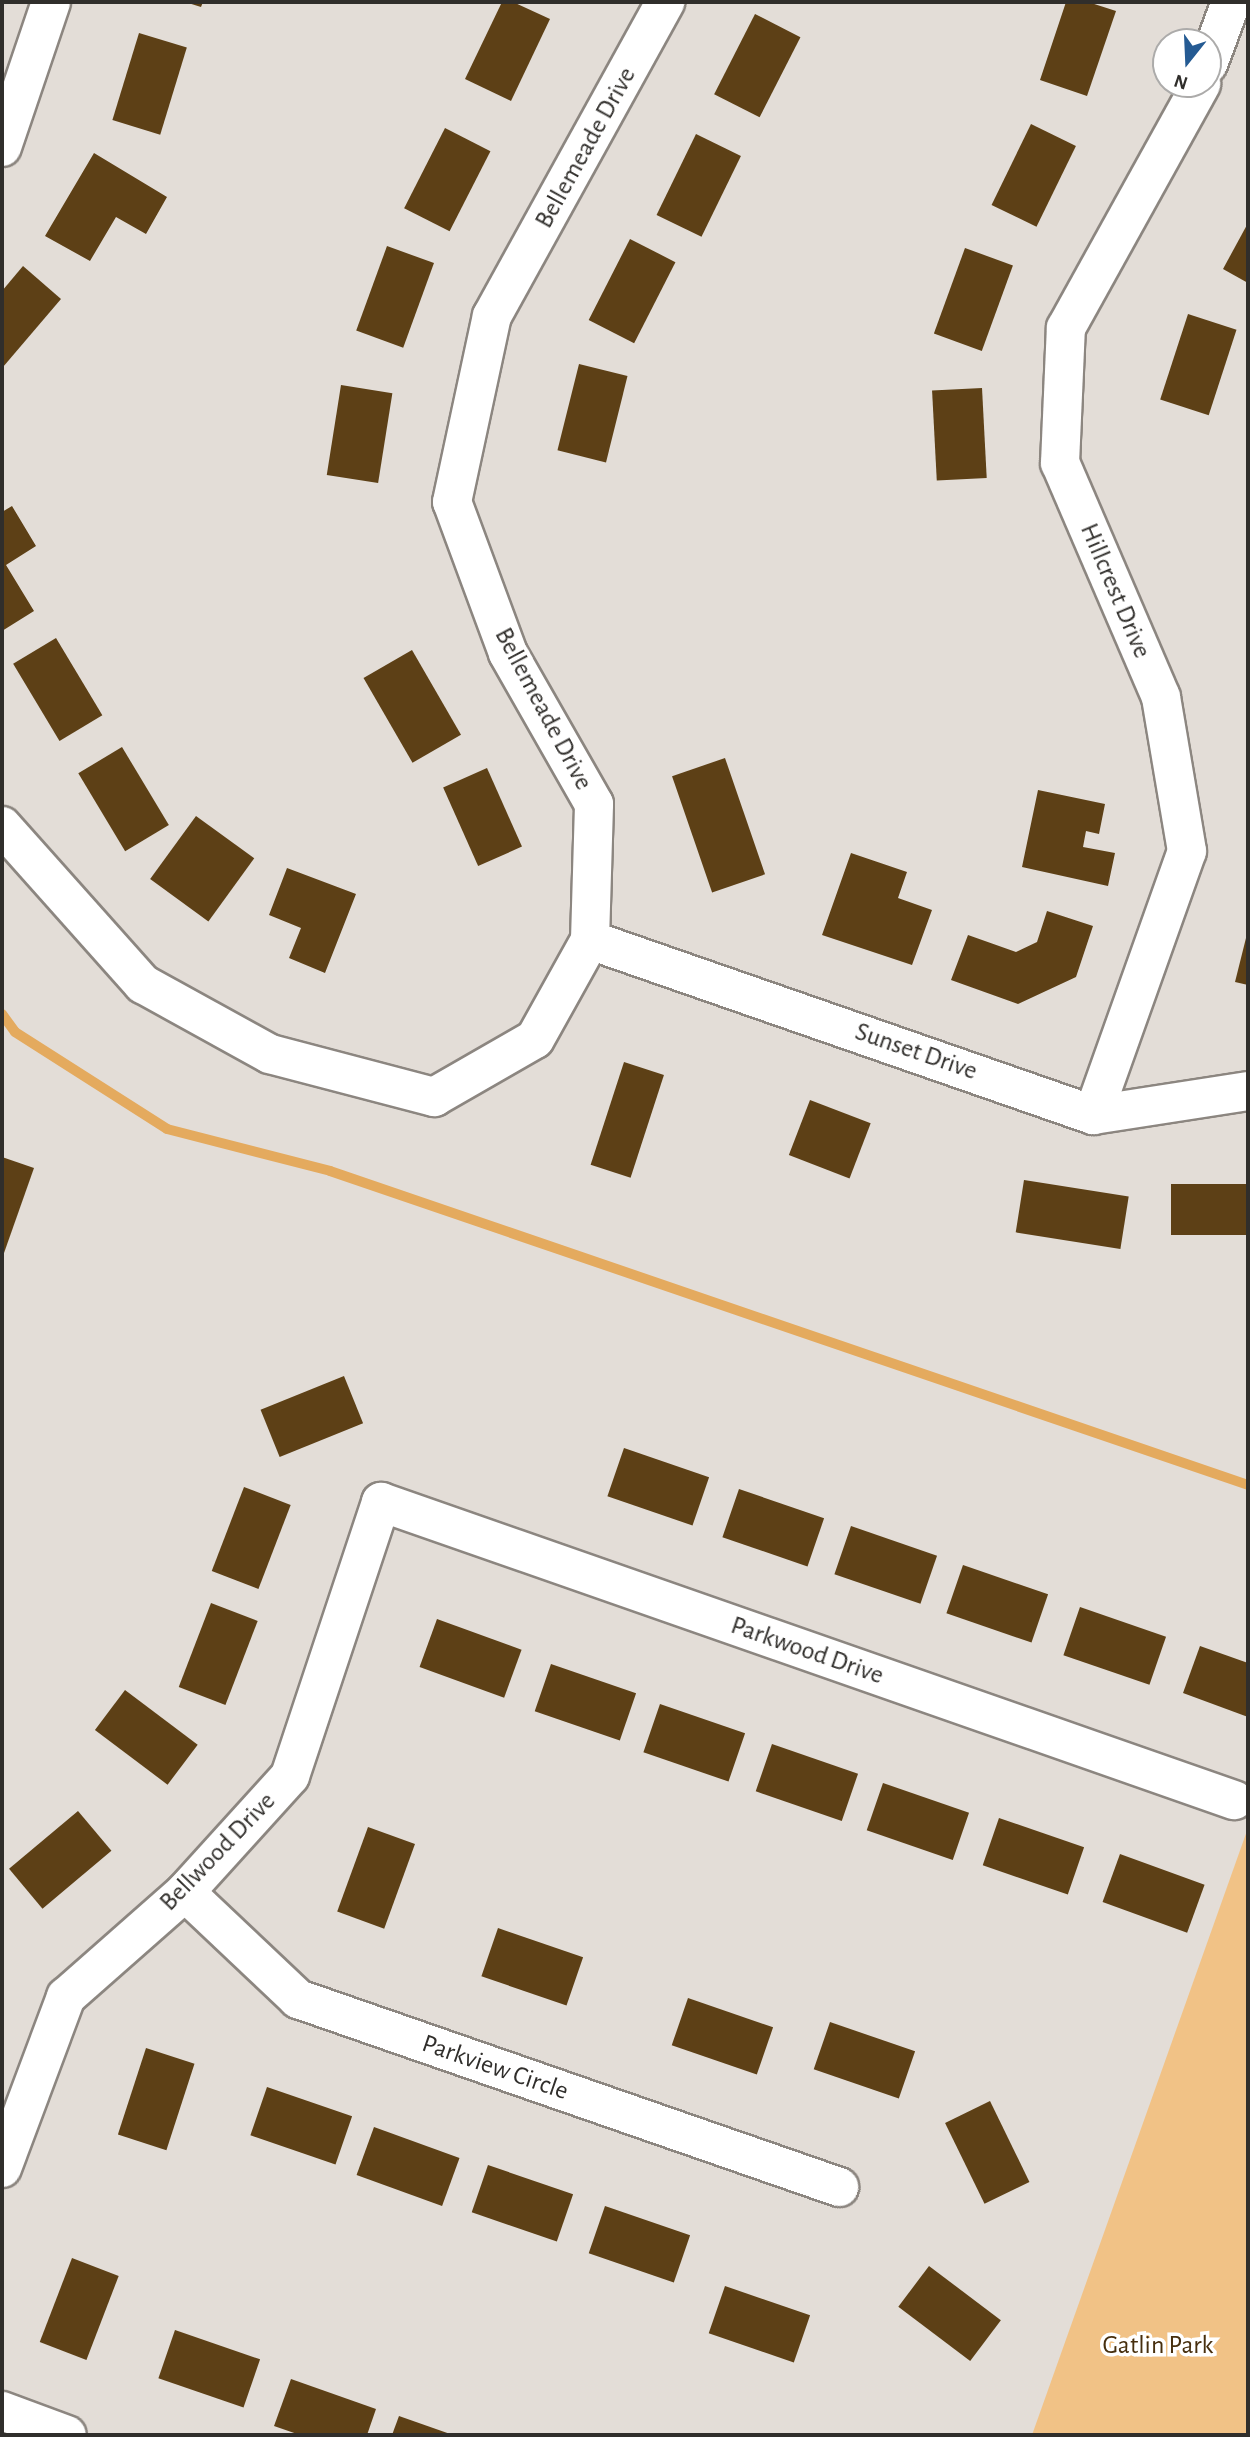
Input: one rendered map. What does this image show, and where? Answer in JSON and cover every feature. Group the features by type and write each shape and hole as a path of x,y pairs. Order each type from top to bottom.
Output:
{"street":[{"path":"2,148 51,2"},
{"name":"Bellemeade Drive","path":"4,841 143,984 270,1054 434,1097 535,1039 590,940 594,804 508,653 452,502 492,316 665,2"},
{"path":"1221,28 1231,2"},
{"name":"Hillcrest Drive","path":"1093,1115 1187,851 1161,697 1060,463 1066,328 1123,218 1192,98"},
{"name":"Sunset Drive","path":"590,940 1093,1115 1248,1091"},
{"name":"Parkwood Drive","path":"381,1502 1234,1800"},
{"name":"Bellwood Drive","path":"2,2168 66,1997 185,1892 290,1776 381,1502"},
{"name":"Parkview Circle","path":"185,1892 298,1999 839,2187"},
{"path":"2,2411 68,2435"}],"green space":[{"name":"Gatlin Park","path":"1248,1828 1248,2435 1032,2435"}],"building":[{"path":"185,2 203,2 201,7"},
{"path":"502,2 513,2 550,19 511,101 465,79"},
{"path":"1066,2 1088,2 1116,11 1087,96 1040,80"},
{"path":"755,14 800,37 760,117 714,94"},
{"path":"139,33 187,48 160,135 112,120"},
{"path":"1031,124 1076,146 1036,227 992,205"},
{"path":"445,128 490,151 450,231 404,208"},
{"path":"696,134 741,156 701,237 657,215"},
{"path":"94,153 167,197 146,234 116,217 90,261 45,236"},
{"path":"1248,223 1248,283 1223,269"},
{"path":"630,239 675,262 634,343 589,320"},
{"path":"387,246 434,263 403,348 356,331"},
{"path":"965,248 1013,265 982,351 934,334"},
{"path":"23,266 61,299 3,367 2,291"},
{"path":"1188,314 1237,330 1209,415 1160,400"},
{"path":"579,364 628,376 606,462 557,450"},
{"path":"341,385 392,393 378,483 327,475"},
{"path":"982,388 987,478 937,480 932,391"},
{"path":"12,506 36,546 6,565 34,611 2,631 2,512"},
{"path":"56,638 102,715 59,741 13,664"},
{"path":"412,650 461,735 413,763 364,678"},
{"path":"122,747 169,825 125,851 78,773"},
{"path":"725,758 765,874 712,893 672,776"},
{"path":"487,768 522,847 478,866 443,788"},
{"path":"1038,790 1105,804 1099,834 1086,831 1083,847 1115,853 1108,886 1022,867"},
{"path":"196,816 254,858 208,921 150,879"},
{"path":"851,853 907,872 898,898 932,910 912,965 822,935"},
{"path":"287,868 356,894 325,973 289,958 301,928 269,915"},
{"path":"1047,911 1093,926 1076,977 1018,1004 951,980 968,935 1016,952 1037,942"},
{"path":"1248,935 1248,985 1235,982"},
{"path":"624,1062 664,1075 631,1178 591,1165"},
{"path":"810,1100 871,1123 850,1178 789,1155"},
{"path":"2,1157 34,1168 4,1253 2,1252"},
{"path":"1024,1180 1129,1197 1120,1249 1016,1232"},
{"path":"1171,1184 1248,1184 1248,1235 1171,1235"},
{"path":"344,1376 363,1423 280,1457 261,1410"},
{"path":"624,1448 709,1477 692,1526 607,1496"},
{"path":"244,1487 291,1505 258,1589 212,1571"},
{"path":"739,1489 824,1518 807,1567 722,1537"},
{"path":"851,1526 937,1556 920,1604 834,1574"},
{"path":"963,1565 1048,1594 1031,1643 946,1613"},
{"path":"211,1603 258,1621 225,1705 179,1687"},
{"path":"1080,1607 1166,1637 1149,1685 1063,1655"},
{"path":"437,1619 522,1650 504,1698 420,1667"},
{"path":"1200,1646 1248,1663 1248,1717 1183,1693"},
{"path":"551,1664 636,1693 620,1741 535,1711"},
{"path":"125,1690 198,1745 168,1785 95,1730"},
{"path":"660,1704 745,1733 728,1782 643,1752"},
{"path":"772,1744 858,1774 842,1821 756,1791"},
{"path":"883,1783 969,1813 953,1860 867,1830"},
{"path":"78,1811 111,1851 42,1909 9,1869"},
{"path":"999,1818 1084,1847 1068,1895 983,1865"},
{"path":"368,1827 415,1844 384,1929 337,1912"},
{"path":"1120,1854 1205,1885 1187,1933 1103,1902"},
{"path":"498,1928 583,1957 566,2006 481,1976"},
{"path":"688,1998 773,2027 757,2075 672,2045"},
{"path":"830,2022 915,2051 899,2099 814,2069"},
{"path":"146,2048 195,2064 166,2150 118,2135"},
{"path":"267,2087 352,2116 335,2165 250,2135"},
{"path":"990,2101 1029,2182 985,2204 945,2123"},
{"path":"374,2127 460,2158 442,2206 357,2175"},
{"path":"488,2165 573,2194 557,2242 472,2212"},
{"path":"605,2206 690,2235 674,2283 589,2253"},
{"path":"72,2258 119,2276 86,2360 40,2342"},
{"path":"929,2266 1001,2320 970,2361 898,2307"},
{"path":"725,2286 810,2315 794,2363 709,2333"},
{"path":"175,2330 260,2359 243,2408 158,2378"},
{"path":"291,2379 376,2409 367,2435 300,2435 274,2426"},
{"path":"399,2416 453,2435 392,2435"}],"waterway":[{"path":"2,1014 15,1032 167,1129 330,1171 1248,1485"}]}
